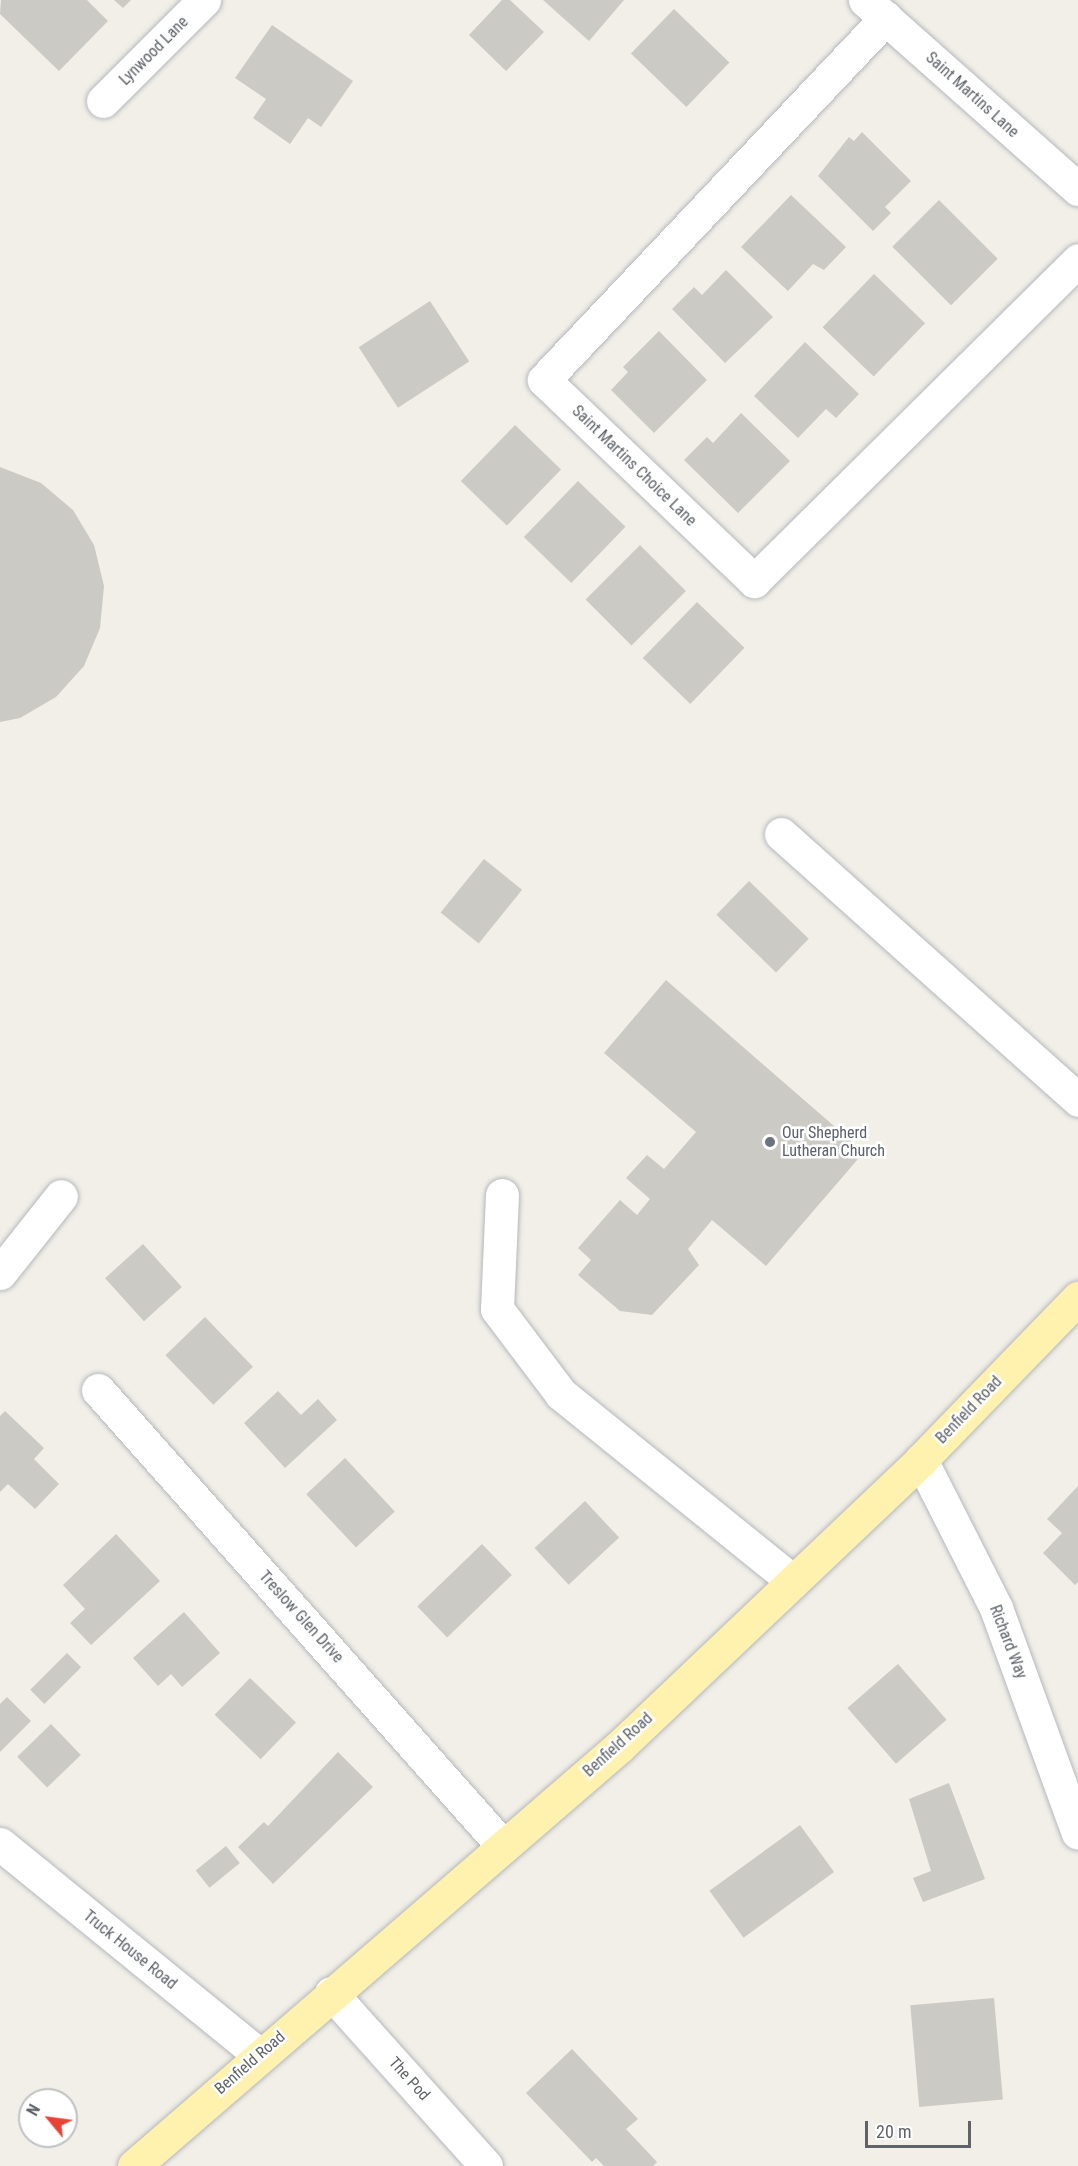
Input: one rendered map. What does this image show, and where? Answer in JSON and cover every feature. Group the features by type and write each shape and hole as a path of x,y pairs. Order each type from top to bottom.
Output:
{"main road":[{"name":"Benfield Road","path":"134,2166 502,1845 620,1746 921,1460 1078,1298"}],"street":[{"name":"Lynwood Lane","path":"103,101 204,0"},
{"name":"Saint Martins Lane","path":"876,9 1078,189"},
{"name":"Saint Martins Choice Lane","path":"876,9 544,380 754,580 1078,260"},
{"path":"781,834 1078,1100"},
{"path":"502,1195 497,1309 561,1394 793,1581"},
{"path":"0,1273 61,1196"},
{"name":"Treslow Glen Drive","path":"98,1390 502,1845"},
{"name":"Richard Way","path":"921,1460 996,1608 1078,1833"},
{"name":"Truck House Road","path":"0,1845 260,2055"},
{"name":"The Pod","path":"331,1993 486,2166"}],"building":[{"path":"1,0 87,0 108,21 59,71 0,14"},
{"path":"114,0 131,0 123,8"},
{"path":"502,0 510,0 544,32 506,71 469,35"},
{"path":"543,0 624,0 589,41"},
{"path":"674,9 729,62 686,107 631,54"},
{"path":"272,25 353,81 321,127 308,118 290,144 253,118 266,99 235,78"},
{"path":"862,132 911,181 885,207 891,213 873,231 818,176 849,137 854,141"},
{"path":"791,195 846,247 824,270 813,264 788,291 741,247"},
{"path":"939,200 998,259 951,305 892,247"},
{"path":"726,270 773,317 725,363 672,309 694,287 702,295"},
{"path":"874,274 925,323 874,377 823,327"},
{"path":"430,301 469,361 398,408 359,347"},
{"path":"659,331 707,380 654,433 611,390 628,372 623,367"},
{"path":"805,342 859,394 836,418 826,409 798,438 754,396"},
{"path":"741,413 790,461 738,513 684,460 707,437 713,443"},
{"path":"515,425 561,469 507,526 461,481"},
{"path":"0,467 41,483 73,510 94,545 104,586 100,628 84,666 56,697 20,718 0,722"},
{"path":"578,481 625,527 571,583 524,537"},
{"path":"640,545 686,591 632,645 586,599"},
{"path":"697,602 744,648 690,704 643,658"},
{"path":"484,859 522,890 479,943 441,913"},
{"path":"749,881 809,939 776,972 716,915"},
{"name":"Our Shepherd Lutheran Church","path":"666,980 864,1152 766,1266 712,1220 688,1249 699,1265 652,1315 620,1311 578,1275 591,1260 578,1248 620,1200 637,1215 650,1199 626,1178 647,1155 664,1169 696,1132 604,1053"},
{"path":"143,1244 182,1287 144,1321 105,1278"},
{"path":"205,1317 253,1367 213,1405 165,1355"},
{"path":"278,1391 301,1415 318,1399 337,1420 285,1468 244,1423"},
{"path":"5,1411 44,1448 34,1459 59,1484 35,1509 8,1484 0,1492 0,1416"},
{"path":"345,1458 395,1511 356,1548 306,1494"},
{"path":"1078,1486 1078,1582 1075,1585 1043,1553 1062,1533 1047,1519"},
{"path":"585,1501 619,1538 569,1585 535,1548"},
{"path":"116,1534 160,1581 91,1645 70,1623 85,1609 63,1585"},
{"path":"482,1544 512,1575 447,1637 417,1607"},
{"path":"184,1612 220,1653 182,1687 171,1674 158,1686 133,1658"},
{"path":"67,1653 81,1667 44,1704 30,1690"},
{"path":"898,1664 947,1720 896,1764 847,1708"},
{"path":"250,1678 296,1722 261,1759 215,1715"},
{"path":"7,1697 31,1721 0,1752 0,1704"},
{"path":"51,1724 81,1755 47,1788 17,1757"},
{"path":"338,1752 373,1787 273,1884 238,1847 264,1822 268,1826"},
{"path":"949,1783 985,1879 923,1902 913,1878 931,1871 909,1799"},
{"path":"800,1825 834,1872 743,1938 709,1891"},
{"path":"226,1846 240,1863 210,1888 196,1871"},
{"path":"994,1998 1003,2100 919,2107 910,2005"},
{"path":"572,2049 638,2119 626,2129 657,2162 653,2166 604,2166 596,2158 592,2162 526,2093"}],"place":[{"name":"Our Shepherd Lutheran Church","path":"770,1142"}]}
